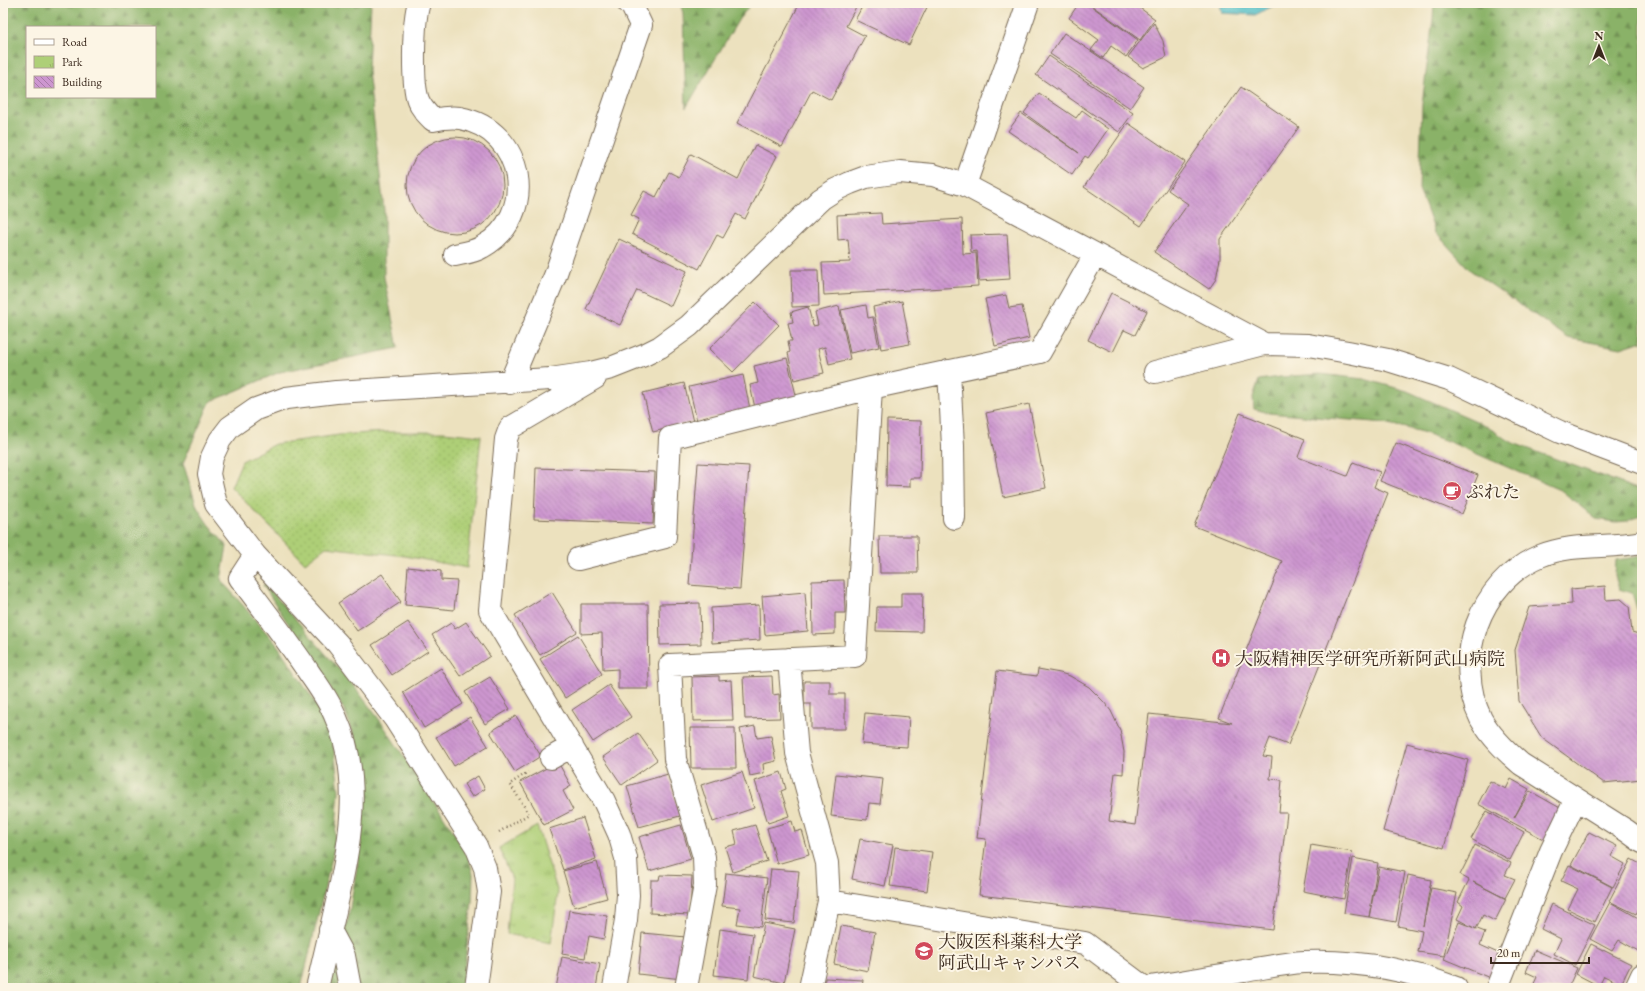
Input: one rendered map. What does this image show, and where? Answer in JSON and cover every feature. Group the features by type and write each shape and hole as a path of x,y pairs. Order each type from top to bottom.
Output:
{"street":[{"path":"419,3 415,21 415,87 418,100 424,111 433,120 459,118 472,122 495,135 512,156 518,182 518,195 515,208 502,231 481,248 455,255"},
{"path":"510,383 555,276 641,24 631,4 628,3"},
{"path":"965,185 1028,3"},
{"path":"476,988 489,892 481,843 395,719 338,644 255,555 216,504 209,474 212,457 220,440 230,427 256,409 286,398 336,392 510,383 570,377 611,368 628,362 660,347 689,326 821,199 835,190 866,177 900,172 933,175 965,185 1264,344"},
{"path":"578,559 665,537 670,438 871,388 1040,352 1096,254"},
{"path":"1155,372 1264,344 1308,345 1328,348 1388,360 1426,371 1477,391 1566,434 1642,463"},
{"path":"611,368 510,428 506,439 490,610 572,746 610,812 619,834 626,858 628,883 627,908 614,988"},
{"path":"949,371 953,446 954,518"},
{"path":"686,988 705,885 705,871 704,857 675,759 670,665 855,656 871,388"},
{"path":"1642,542 1613,546 1572,547 1552,552 1533,560 1515,571 1488,601 1479,619 1472,639 1469,659 1470,679 1474,699 1481,718 1492,736 1506,751 1521,764 1642,842"},
{"path":"255,555 240,578 294,650 332,710 336,717 350,760 352,802 350,835 345,864 317,988"},
{"path":"789,659 797,753 827,863 829,901 810,988"},
{"path":"552,758 572,746"},
{"path":"1497,988 1551,851 1576,799"},
{"path":"829,901 1085,943 1145,988 1303,962 1331,962 1386,967 1413,973 1456,988"},
{"path":"330,930 344,956 350,988"},
{"path":"1636,988 1642,975"}],"path":[{"path":"481,843 529,814 510,784"}],"green space":[{"path":"3,3 371,3 368,70 384,210 384,277 398,348 280,372 210,402 183,463 197,507 208,524 227,546 221,580 278,646 318,707 328,728 334,748 339,791 334,849 301,988 3,988"},
{"path":"680,3 752,3 739,19 686,108 683,13"},
{"path":"1434,3 1642,3 1642,341 1621,348 1568,338 1470,270 1435,232 1419,189 1422,104"},
{"path":"1320,374 1364,379 1407,391 1481,423 1513,443 1642,491 1642,515 1628,521 1616,522 1596,519 1562,491 1452,443 1422,432 1385,423 1269,413 1254,409 1253,397 1259,380"},
{"path":"384,432 444,432 481,436 467,568 405,556 326,547 305,563 231,487 242,461 275,444 339,435"},
{"path":"1642,556 1642,624 1632,593 1619,589 1615,576 1616,560"},
{"path":"265,584 357,690 381,722 467,852 473,874 472,902 462,988 328,988 333,966 348,920 361,844 364,795 361,760 345,711 263,585"},
{"path":"537,826 558,893 551,943 507,934 512,879 499,848"}],"water":[{"path":"1220,3 1279,3 1255,15 1222,13"}],"building":[{"path":"800,3 858,3 846,26 865,36 831,100 812,90 782,147 737,123"},
{"path":"864,3 929,3 909,45 855,20"},
{"path":"1079,3 1087,3 1138,40 1126,57 1111,46 1103,58 1091,50 1099,40 1069,18"},
{"path":"1088,3 1133,3 1155,19 1140,40"},
{"path":"1154,23 1163,41 1166,57 1143,68 1128,57"},
{"path":"1064,33 1144,87 1130,108 1050,54"},
{"path":"1049,56 1133,113 1119,132 1036,75"},
{"path":"1241,87 1299,127 1220,239 1220,259 1216,279 1209,289 1154,252 1188,204 1168,190"},
{"path":"1039,93 1076,118 1082,110 1108,129 1088,158 1085,156 1072,175 1008,131 1021,113 1079,153 1024,113"},
{"path":"1128,123 1185,162 1141,226 1084,187"},
{"path":"455,137 473,141 489,151 499,167 503,185 499,203 489,219 473,229 455,233 437,229 421,219 411,203 407,185 411,167 421,151 437,141"},
{"path":"755,145 777,156 745,219 736,214 723,238 717,235 699,269 632,234 639,219 631,215 644,191 656,197 669,172 679,177 691,154 738,179"},
{"path":"881,213 882,224 962,219 963,254 976,253 978,286 824,295 822,263 850,262 848,239 838,240 837,215"},
{"path":"1007,234 1010,279 979,281 977,251 971,252 970,235"},
{"path":"619,239 687,271 671,306 637,290 620,325 586,309"},
{"path":"791,270 818,270 819,306 792,307"},
{"path":"1111,293 1147,311 1135,335 1124,330 1113,352 1088,340"},
{"path":"1006,295 1009,308 1022,306 1029,338 995,346 985,299"},
{"path":"902,301 910,344 881,349 873,307"},
{"path":"755,302 779,325 733,372 709,349"},
{"path":"866,305 868,318 873,317 879,347 850,353 841,310"},
{"path":"839,306 850,359 829,364 825,347 818,349 824,373 794,380 788,353 790,352 788,341 792,341 788,323 793,322 791,312 808,307 813,326 818,325 815,312"},
{"path":"787,358 797,399 755,408 750,385 758,383 754,366"},
{"path":"743,375 750,409 697,421 689,387"},
{"path":"684,383 693,422 653,432 643,393"},
{"path":"1029,404 1046,488 1003,497 986,413"},
{"path":"1240,413 1305,439 1298,457 1347,476 1353,462 1380,472 1374,487 1388,493 1288,745 1270,738 1263,756 1272,757 1270,779 1282,780 1279,813 1287,813 1273,930 979,895 986,839 977,838 997,671 1037,676 1038,669 1070,676 1089,687 1111,711 1120,730 1124,752 1123,774 1115,773 1109,821 1135,825 1149,714 1232,723 1219,718 1282,561 1194,526"},
{"path":"887,420 921,421 920,478 910,478 910,487 886,486"},
{"path":"1396,443 1478,475 1462,514 1380,481"},
{"path":"698,463 749,466 740,589 689,585"},
{"path":"536,468 655,472 653,524 534,519"},
{"path":"879,536 917,536 918,573 880,573"},
{"path":"408,567 441,571 441,580 457,581 454,610 405,605"},
{"path":"382,574 401,602 357,631 338,603"},
{"path":"844,580 845,613 835,613 835,634 813,635 812,581"},
{"path":"1605,586 1606,600 1621,599 1629,606 1632,632 1642,635 1642,766 1639,766 1641,779 1604,783 1542,738 1519,701 1515,650 1529,607 1572,604 1571,589"},
{"path":"552,592 577,632 540,655 515,615"},
{"path":"805,592 808,631 765,635 762,596"},
{"path":"901,593 923,593 922,632 876,631 877,607 901,607"},
{"path":"700,603 701,644 660,645 659,604"},
{"path":"581,604 648,604 649,689 618,689 618,669 603,670 602,633 581,634"},
{"path":"759,605 760,640 712,643 711,608"},
{"path":"408,622 428,651 392,675 372,645"},
{"path":"466,622 490,656 460,676 432,635 451,623 455,629"},
{"path":"578,635 602,674 565,698 540,659"},
{"path":"441,668 463,704 424,728 403,692"},
{"path":"719,676 719,681 731,680 733,720 693,721 692,677"},
{"path":"772,676 773,695 779,694 780,718 745,719 743,677"},
{"path":"490,677 510,709 485,724 465,692"},
{"path":"804,681 830,681 830,694 845,694 845,729 811,729 811,704 804,704"},
{"path":"609,685 631,717 593,742 572,710"},
{"path":"865,713 909,717 907,747 862,744"},
{"path":"516,716 541,756 515,772 490,732"},
{"path":"470,717 488,746 454,766 436,737"},
{"path":"755,726 757,738 771,736 776,761 763,764 764,773 750,776 740,729"},
{"path":"690,728 735,728 736,768 691,768"},
{"path":"638,733 657,760 622,785 603,757"},
{"path":"1407,743 1468,760 1444,848 1383,831"},
{"path":"558,762 571,786 563,791 573,810 544,825 520,782"},
{"path":"742,772 754,808 713,822 701,785"},
{"path":"781,772 786,789 781,791 789,816 768,823 755,781"},
{"path":"668,774 680,816 639,827 627,786"},
{"path":"836,774 883,779 880,804 869,803 867,820 831,816"},
{"path":"478,776 485,789 472,797 464,784"},
{"path":"1511,779 1529,789 1514,818 1530,791 1562,809 1545,840 1478,804 1490,781 1506,789"},
{"path":"1487,811 1524,832 1510,860 1471,839"},
{"path":"583,818 596,859 563,870 549,829"},
{"path":"792,821 795,832 802,830 809,855 777,864 767,828"},
{"path":"681,825 691,859 649,871 639,837"},
{"path":"755,825 767,861 733,872 725,847 737,844 734,831"},
{"path":"1589,832 1617,846 1611,856 1625,864 1613,887 1571,865"},
{"path":"860,839 893,845 885,886 852,879"},
{"path":"1311,845 1352,852 1344,899 1303,891"},
{"path":"1475,845 1511,863 1505,875 1515,879 1505,898 1473,882 1506,899 1495,921 1483,915 1476,929 1457,919 1463,906 1458,902 1469,880 1460,875"},
{"path":"895,847 932,852 927,891 890,886"},
{"path":"1353,858 1378,863 1369,917 1344,913"},
{"path":"1631,859 1642,865 1642,903 1636,914 1609,901"},
{"path":"597,862 607,898 574,907 563,871"},
{"path":"1569,865 1612,887 1595,922 1568,909 1578,889 1561,881"},
{"path":"1379,867 1405,872 1396,922 1369,917"},
{"path":"771,869 799,871 794,923 765,920"},
{"path":"726,873 767,878 761,927 737,924 740,908 722,906"},
{"path":"660,875 692,876 690,915 650,913 651,880 659,880"},
{"path":"1408,875 1431,880 1423,926 1431,888 1457,893 1444,956 1418,952 1422,931 1398,926"},
{"path":"1610,902 1642,920 1642,948 1640,952 1619,940 1612,951 1590,939"},
{"path":"1552,904 1595,925 1575,965 1554,954 1561,939 1541,929"},
{"path":"569,910 607,916 604,939 589,936 585,958 562,954"},
{"path":"1459,922 1485,932 1480,945 1500,954 1490,978 1444,959"},
{"path":"764,923 795,929 784,983 754,976"},
{"path":"841,926 875,932 868,971 834,964"},
{"path":"720,929 753,934 748,979 714,975"},
{"path":"642,933 686,937 682,979 638,974"},
{"path":"1591,944 1631,964 1621,984 1604,976 1599,986 1576,974"},
{"path":"1535,950 1577,968 1568,988 1532,988 1537,977 1526,972"},
{"path":"562,957 600,964 596,988 556,988"},
{"path":"825,978 863,980 862,988 824,988"},
{"path":"750,983 772,987 772,988 749,988"}],"place":[{"name":"ぷれた","path":"1452,491"},
{"name":"大阪精神医学研究所新阿武山病院","path":"1221,658"},
{"name":"大阪医科薬科大学 阿武山キャンパス","path":"924,951"}]}
